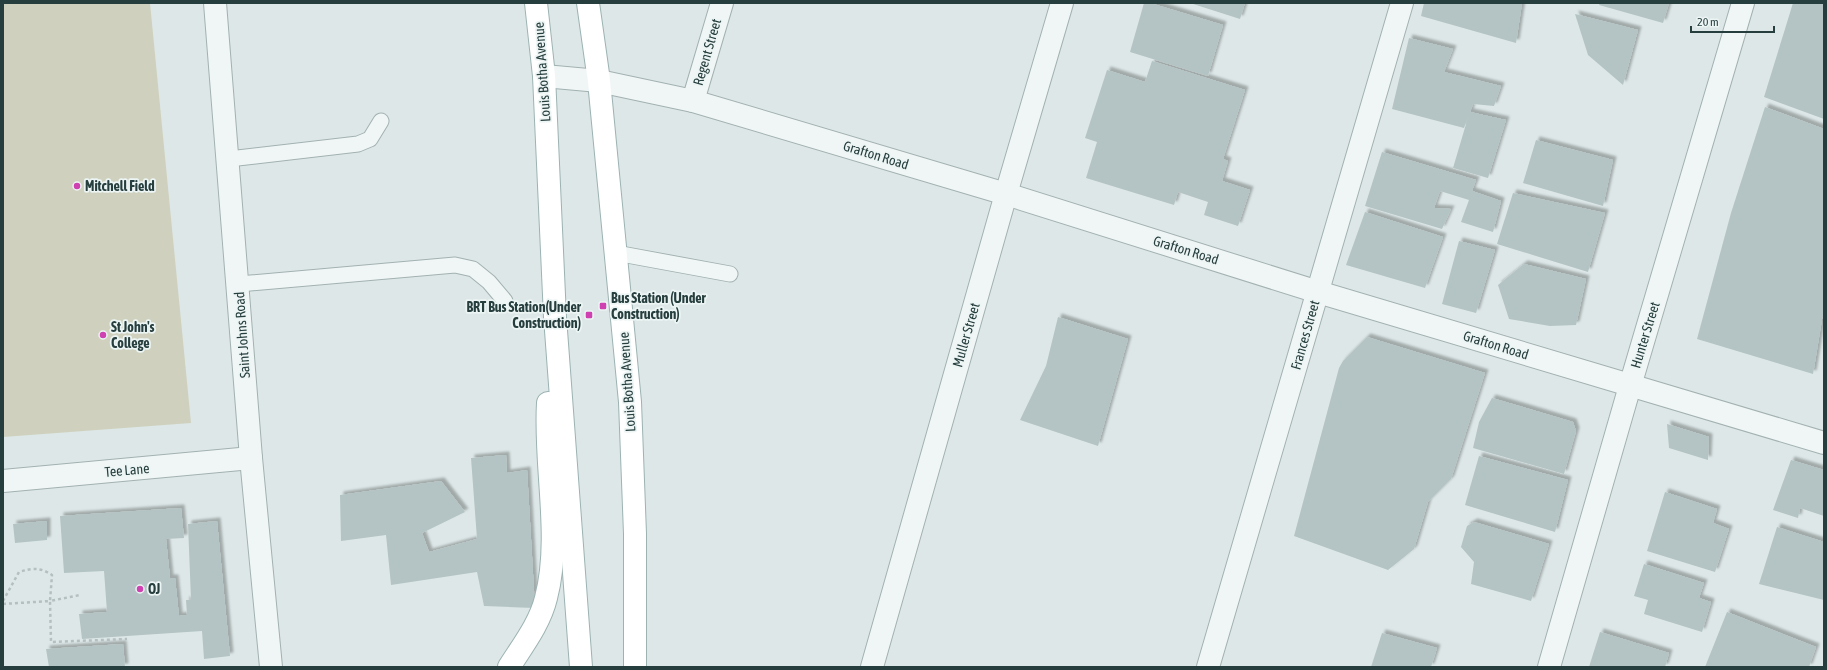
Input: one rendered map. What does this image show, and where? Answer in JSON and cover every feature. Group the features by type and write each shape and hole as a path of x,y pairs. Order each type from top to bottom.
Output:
{"main road":[{"name":"Louis Botha Avenue","path":"536,3 544,76 555,317 582,667"},
{"name":"Louis Botha Avenue","path":"588,3 599,81 630,402 635,534 635,667"},
{"path":"509,667 536,623 546,599 550,580 553,552 548,405 555,317"}],"street":[{"name":"Saint Johns Road","path":"215,3 229,159 252,458 271,667"},
{"name":"Regent Street","path":"693,101 722,3"},
{"name":"Muller Street","path":"872,667 1006,194 1062,3"},
{"name":"Frances Street","path":"1208,667 1402,3"},
{"name":"Hunter Street","path":"1549,667 1743,3"},
{"name":"Grafton Road","path":"544,76 599,81 693,101 1006,194 1318,292 1824,443"},
{"name":"Tee Lane","path":"3,482 252,458"}],"lane":[{"path":"229,159 358,144 370,139 381,122"},
{"path":"616,253 730,274"},
{"path":"238,284 455,264 473,269 489,282 505,301"}],"path":[{"path":"80,595 50,601 3,603 19,572 31,568 43,569 52,575 50,601 51,642 127,639"}],"green space":[{"name":"Mitchell Field","path":"3,3 150,3 191,423 3,437"}],"building":[{"path":"1144,3 1150,3 1223,25 1208,76 1130,52"},
{"path":"1190,3 1245,3 1240,19"},
{"path":"1424,3 1522,3 1516,43 1421,16"},
{"path":"1600,3 1669,3 1663,23 1599,5"},
{"path":"1793,3 1824,3 1824,119 1764,97"},
{"path":"1575,14 1638,30 1623,85 1588,55"},
{"path":"1409,38 1453,49 1444,72 1501,86 1494,106 1473,104 1470,112 1506,120 1488,178 1453,168 1469,114 1464,128 1392,109"},
{"path":"1152,61 1245,90 1223,159 1228,161 1222,181 1250,190 1238,226 1204,215 1208,202 1178,192 1174,205 1086,178 1097,142 1085,138 1107,70 1145,82"},
{"path":"1765,107 1824,129 1824,307 1813,374 1697,339 1731,213"},
{"path":"1536,140 1613,160 1603,206 1523,183"},
{"path":"1382,152 1476,180 1472,191 1501,201 1493,232 1461,222 1469,200 1440,191 1434,208 1451,209 1442,229 1365,206"},
{"path":"1513,193 1605,213 1588,272 1497,244"},
{"path":"1365,212 1443,237 1425,288 1346,265"},
{"path":"1459,241 1495,250 1476,313 1442,304"},
{"path":"1524,264 1586,279 1576,325 1550,326 1509,319 1498,285"},
{"path":"1058,317 1128,339 1098,446 1020,420 1046,366"},
{"path":"1367,337 1485,373 1451,479 1428,502 1414,549 1388,570 1294,536 1339,368 1343,361"},
{"path":"1492,398 1573,422 1576,431 1564,474 1473,448 1479,422"},
{"path":"1667,424 1709,437 1708,460 1669,448"},
{"path":"506,455 507,473 527,470 535,608 484,606 477,572 391,585 386,535 341,541 340,495 441,481 465,512 422,533 429,552 477,539 471,458"},
{"path":"1479,456 1568,480 1555,532 1465,505"},
{"path":"1791,460 1824,470 1824,516 1800,508 1798,518 1773,510"},
{"path":"1665,492 1717,509 1713,523 1729,529 1715,572 1647,551"},
{"name":"OJ","path":"181,508 184,538 166,539 170,578 175,578 179,616 187,615 186,600 191,600 188,524 217,521 230,656 204,659 202,631 82,639 79,614 107,612 104,571 64,573 60,516"},
{"path":"47,521 47,540 15,543 13,524"},
{"path":"1474,522 1549,544 1531,601 1471,584 1474,562 1461,547 1467,526"},
{"path":"1777,527 1824,542 1824,600 1759,584"},
{"path":"1644,564 1704,583 1699,598 1711,602 1702,632 1644,614 1648,600 1634,596"},
{"path":"1727,612 1816,647 1809,667 1705,667"},
{"path":"1600,632 1669,653 1665,667 1589,667"},
{"path":"1382,633 1437,648 1431,667 1371,667"},
{"path":"123,644 125,667 49,667 46,649"}],"place":[{"name":"Mitchell Field","path":"77,186"},
{"name":"Bus Station (Under Construction)","path":"603,306"},
{"name":"BRT Bus Station(Under Construction)","path":"589,315"},
{"name":"St John's College","path":"103,335"},
{"name":"OJ","path":"140,589"}]}
